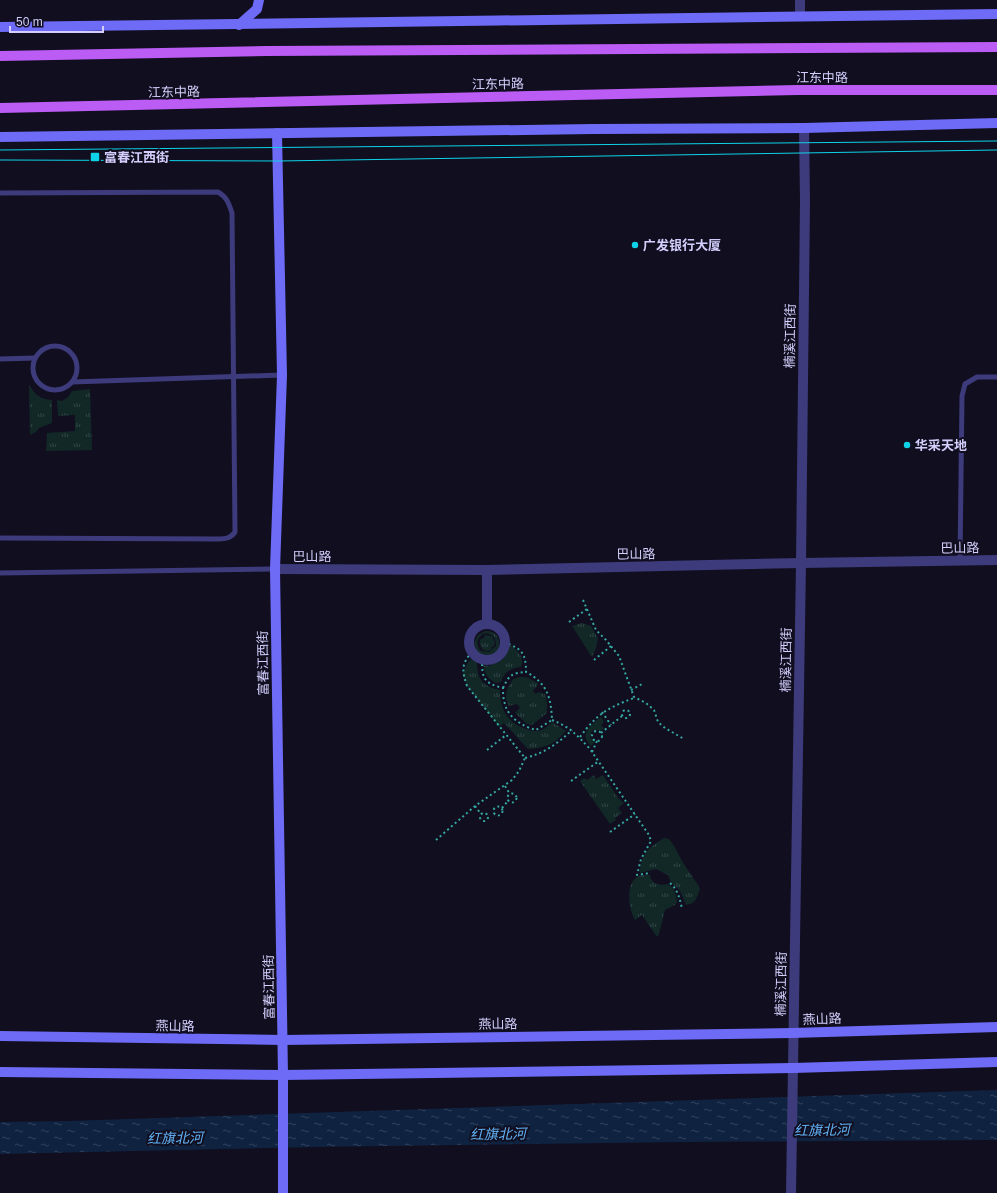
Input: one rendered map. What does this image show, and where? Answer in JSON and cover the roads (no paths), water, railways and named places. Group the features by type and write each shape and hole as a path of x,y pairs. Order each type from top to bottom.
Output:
{"main road":[{"path":"0,56 275,51 997,46"},
{"name":"江东中路","path":"0,108 798,90 997,90"}],"street":[{"path":"239,25 257,9 259,0"},
{"path":"800,0 800,16"},
{"path":"0,27 997,14"},
{"path":"0,137 600,129 804,128 997,123"},
{"name":"楠溪江西街","path":"791,1193 801,563 805,201 804,128"},
{"name":"富春江西街","path":"276,133 282,376 275,569 284,1075 283,1193"},
{"name":"巴山路","path":"275,569 487,570 997,560"},
{"path":"487,570 488,624"},
{"path":"488,624 499,629 502,633 504,642 502,651 499,655 494,659 488,660 482,659 472,652 469,641 473,631 482,625 488,624"},
{"name":"燕山路","path":"0,1036 283,1040 794,1033 997,1027"},
{"path":"0,1072 284,1075 793,1068 997,1062"}],"lane":[{"path":"0,193 218,192 224,195 232,213 235,532 227,539 0,538"},
{"path":"52,346 60,346 67,349 76,360 76,375 72,382 61,389 54,390 41,385 36,379 33,366 35,358 39,352 52,346"},
{"path":"0,359 35,358"},
{"path":"72,382 282,376"},
{"path":"960,561 962,396 965,384 977,378 997,377"},
{"path":"0,573 275,569"}],"water":[{"name":"红旗北河","path":"997,1090 997,1140 683,1142 313,1147 0,1154 0,1122 69,1121"}],"tram line":[{"path":"0,150 997,141"},
{"path":"0,160 278,161 997,150"}],"place":[{"name":"富春江西街","path":"95,157"},
{"name":"广发银行大厦","path":"635,245"},
{"name":"华采天地","path":"907,445"}]}
